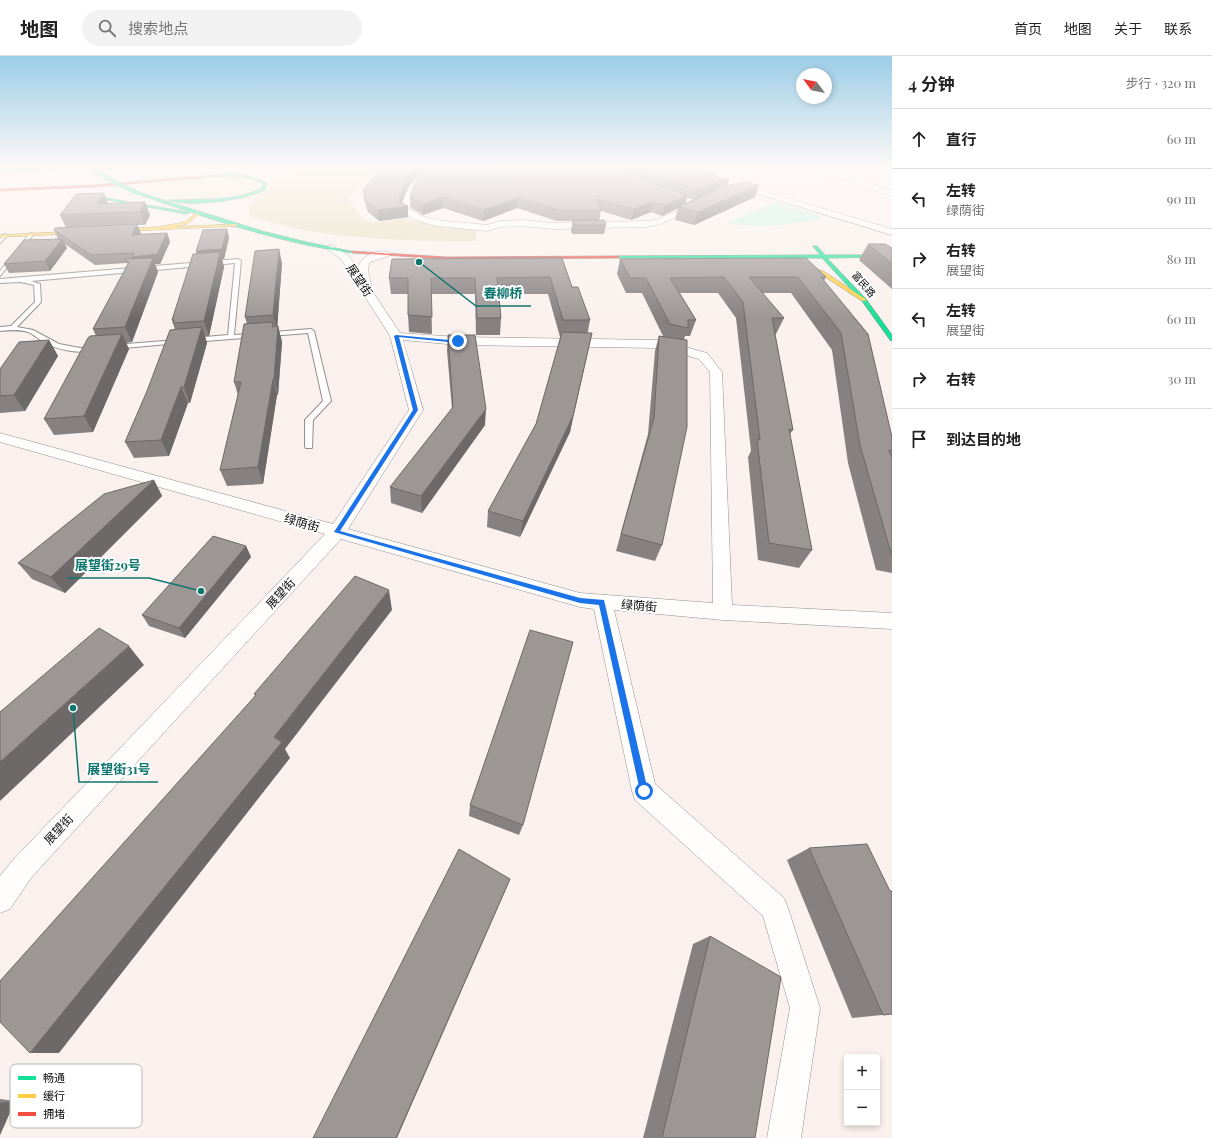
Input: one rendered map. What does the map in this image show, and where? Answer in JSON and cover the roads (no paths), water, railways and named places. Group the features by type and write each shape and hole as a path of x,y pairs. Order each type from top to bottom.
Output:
{"main road":[{"path":"160,228 184,223 195,217"},
{"path":"209,217 310,245 386,254 446,258 822,255 892,256"},
{"path":"232,217 255,224 359,244 447,250 887,246"},
{"path":"2,238 32,234 236,225"},
{"name":"富民路","path":"815,247 864,300 892,339"},
{"path":"677,256 797,264 821,272 864,300"}],"street":[{"path":"418,217 436,223 488,228 500,224 523,222 553,226 646,224 658,222 668,217"},
{"path":"842,217 892,232"},
{"path":"880,229 891,237 887,246"},
{"name":"展望街","path":"0,900 22,869 337,532 416,410 396,336 345,258 331,248"},
{"path":"367,290 363,272 365,260 372,256 386,254"},
{"path":"396,336 458,341 660,344 703,356 716,372 722,612"},
{"name":"绿荫街","path":"0,437 580,600 722,612 892,621"},
{"path":"602,602 644,791 774,908 805,1008 784,1138"}],"lane":[{"path":"0,274 32,234"},
{"path":"0,281 238,261 231,337"},
{"path":"13,328 38,302 37,284 21,280"},
{"path":"0,329 13,328 31,331 57,346 80,350 311,331 327,401 309,420 309,446"}],"place":[{"name":"春柳桥","path":"419,262"},
{"name":"展望街29号","path":"201,591"},
{"name":"展望街31号","path":"73,708"}]}
